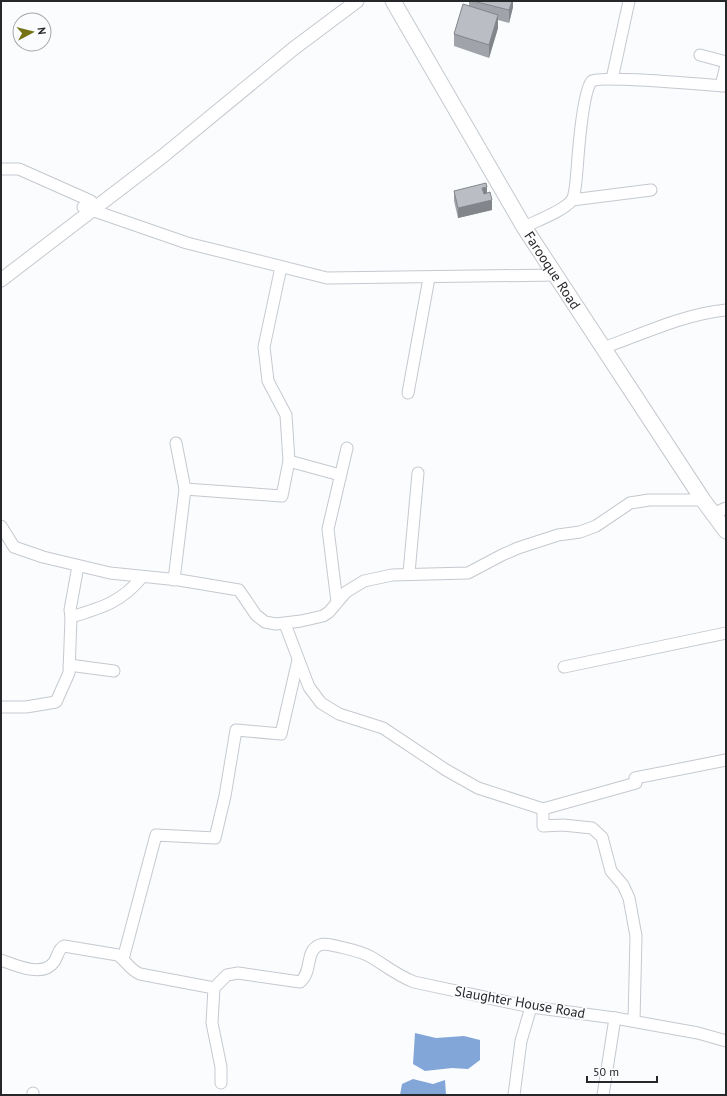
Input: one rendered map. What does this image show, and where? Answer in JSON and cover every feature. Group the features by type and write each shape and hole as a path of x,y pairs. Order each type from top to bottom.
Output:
{"main road":[{"name":"Farooque Road","path":"392,1 524,227 703,500 720,511 726,531"}],"street":[{"path":"1,272 89,206 184,131 263,62 343,1"},
{"path":"1,280 89,206 163,156 293,49 357,1"},
{"path":"612,79 629,1"},
{"path":"700,55 726,62"},
{"path":"572,200 584,105 589,84 592,81 612,79 724,86 726,65"},
{"path":"1,169 19,169 89,206 187,243 327,278 429,278 556,275"},
{"path":"524,227 559,209 572,200 651,190"},
{"path":"185,489 282,496 289,461 286,415 268,381 264,347 281,267"},
{"path":"408,393 429,278"},
{"path":"603,348 684,319 712,311 726,310"},
{"path":"174,580 185,489 176,443"},
{"path":"337,602 328,529 346,448"},
{"path":"289,461 340,475"},
{"path":"409,573 418,473"},
{"path":"1,526 14,547 78,566 142,577 224,586 239,590 260,618 270,624 285,624 323,616 346,592 364,581 409,573 468,573 502,554 534,542 558,535 580,532 596,526 630,503 649,500 703,500"},
{"path":"1,707 26,707 56,702 69,673 70,610 78,566"},
{"path":"71,617 106,606 121,598 131,590 142,577"},
{"path":"285,624 309,687 321,703 339,714 383,728 446,770 478,788 543,809 636,780 726,760"},
{"path":"564,666 726,633"},
{"path":"123,959 156,834 214,838 225,796 236,730 281,734 298,660"},
{"path":"69,665 114,671"},
{"path":"543,809 543,826 563,825 592,828 602,837 612,871 623,885 629,898 636,936 634,1021"},
{"name":"Slaughter House Road","path":"214,988 227,975 238,973 300,982 308,972 311,952 315,947 321,944 354,950 365,954 401,978 414,982 531,1007 634,1021 698,1033 726,1041"},
{"path":"1,960 29,969 45,968 55,962 60,950 64,946 118,956 123,959 133,971 140,974 214,988 212,1023 221,1067 221,1083"},
{"path":"514,1095 521,1042 531,1007"},
{"path":"604,1095 615,1018"}],"water":[{"path":"415,1033 436,1038 464,1036 480,1040 480,1060 468,1069 452,1068 425,1071 413,1064"},
{"path":"413,1079 433,1084 445,1080 446,1095 400,1095 402,1084"}],"building":[{"path":"473,1 512,1 509,10"},
{"path":"463,4 498,15 489,45 454,34"},
{"path":"486,183 487,187 482,188 484,194 490,192 492,200 458,208 454,191"}]}
